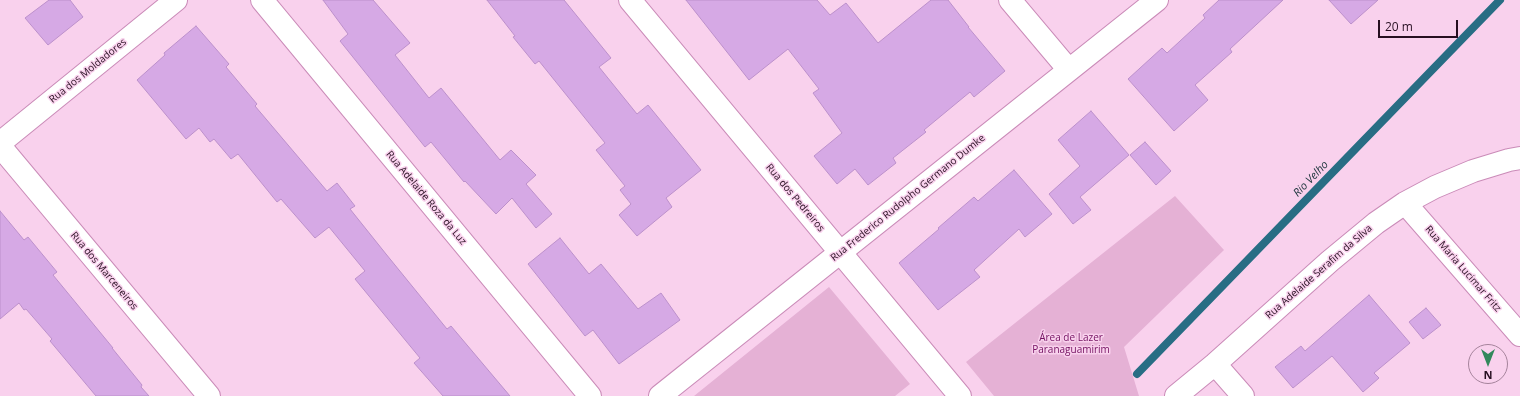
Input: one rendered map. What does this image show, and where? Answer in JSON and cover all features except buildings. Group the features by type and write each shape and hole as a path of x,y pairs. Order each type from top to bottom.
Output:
{"street":[{"name":"Rua dos Moldadores","path":"0,143 176,0"},
{"name":"Rua Adelaide Roza da Luz","path":"262,0 590,396"},
{"name":"Rua dos Pedreiros","path":"630,0 960,396"},
{"path":"1010,0 1069,70"},
{"name":"Rua Frederico Rudolpho Germano Dumke","path":"660,396 1157,0"},
{"name":"Rua dos Marceneiros","path":"0,146 209,396"},
{"name":"Rua Adelaide Serafim da Silva","path":"1176,396 1215,364 1330,261 1376,223 1405,203 1434,187 1473,171 1520,158"},
{"name":"Rua Maria Lucimar Fritz","path":"1405,203 1520,335"},
{"path":"1215,364 1243,396"}],"green space":[{"name":"Área de Lazer Paranaguamirim","path":"1175,196 1224,250 1124,347 1139,396 994,396 966,362"},
{"path":"829,287 910,384 895,396 694,396"}],"waterway":[{"name":"Rio Velho","path":"1137,374 1500,0"}]}
